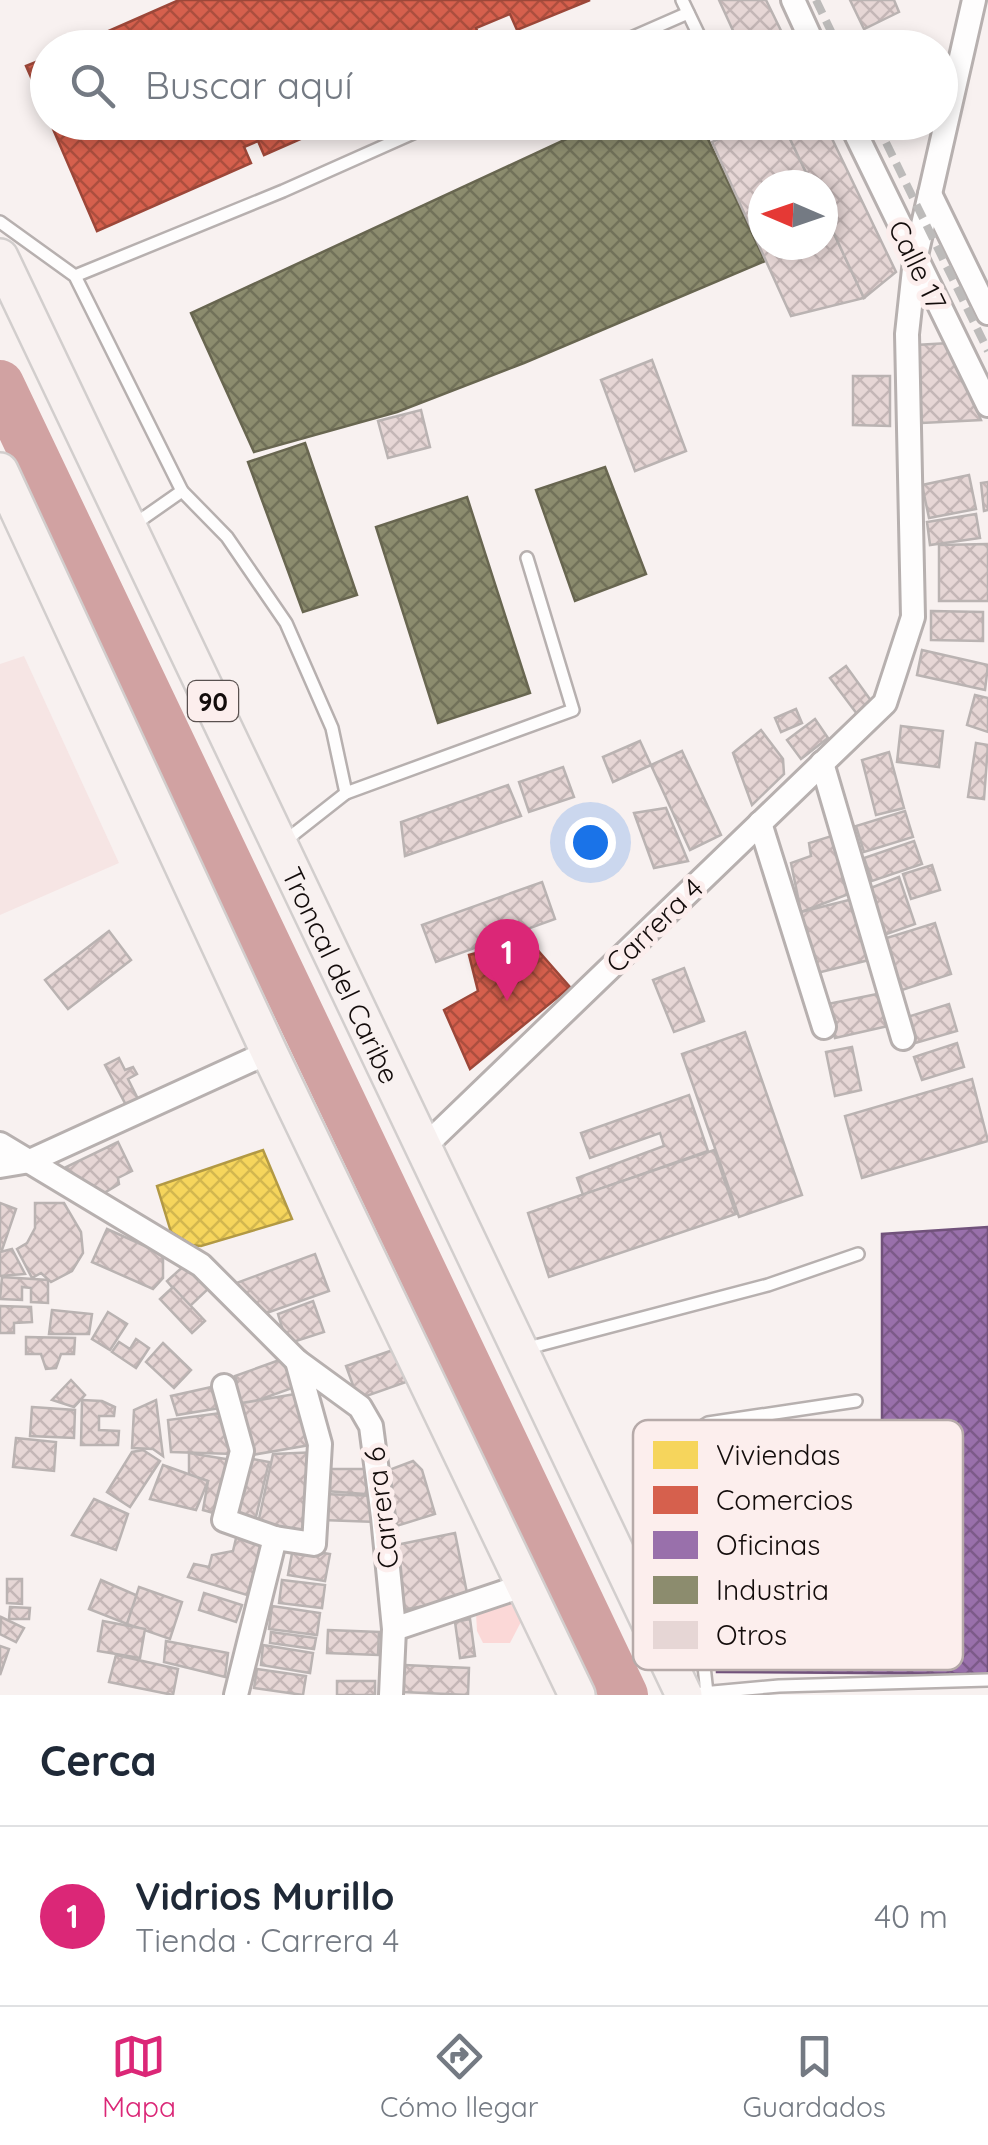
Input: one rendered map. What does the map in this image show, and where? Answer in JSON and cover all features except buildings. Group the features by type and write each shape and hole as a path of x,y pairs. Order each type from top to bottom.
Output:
{"highway":[{"name":"Troncal del Caribe","path":"0,257 423,1148 633,1577"},
{"path":"0,470 269,1052 576,1695"},
{"name":"Troncal del Caribe","path":"679,1670 691,1694"}],"street":[{"path":"793,0 807,30"},
{"path":"958,71 974,0"},
{"name":"Calle 17","path":"858,140 988,406"},
{"path":"915,260 942,140"},
{"path":"930,194 988,313"},
{"name":"Carrera 4","path":"423,1148 885,704 913,616 907,334 915,260"},
{"path":"822,764 904,1038"},
{"path":"760,822 824,1027"},
{"path":"0,1166 30,1161 269,1052"},
{"name":"Carrera 6","path":"0,1144 201,1265 297,1361 360,1407 372,1426 394,1630 391,1695"},
{"path":"224,1386 242,1452 224,1520 275,1538 314,1544 320,1444 297,1361"},
{"path":"236,1695 275,1538"},
{"path":"394,1630 525,1585"}],"lane":[{"path":"641,30 685,6 696,30"},
{"path":"75,276 283,192 398,140"},
{"path":"0,222 75,276 182,492 227,538 286,623 332,728 346,793"},
{"path":"130,528 182,492"},
{"path":"281,843 346,793 573,710 527,558"},
{"path":"520,1350 768,1286 858,1254"},
{"path":"734,1420 856,1401"},
{"path":"691,1694 778,1686 988,1680"}],"shaded area":[{"path":"24,656 119,863 0,915 0,664"},
{"path":"511,1597 523,1618 510,1643 483,1643 477,1631 476,1613"}],"waterway":[{"path":"0,384 624,1695"}],"railway":[{"path":"816,0 830,30"},
{"path":"885,140 988,351"}],"place":[{"name":"Vidrios Murillo","path":"507,1001"}]}
